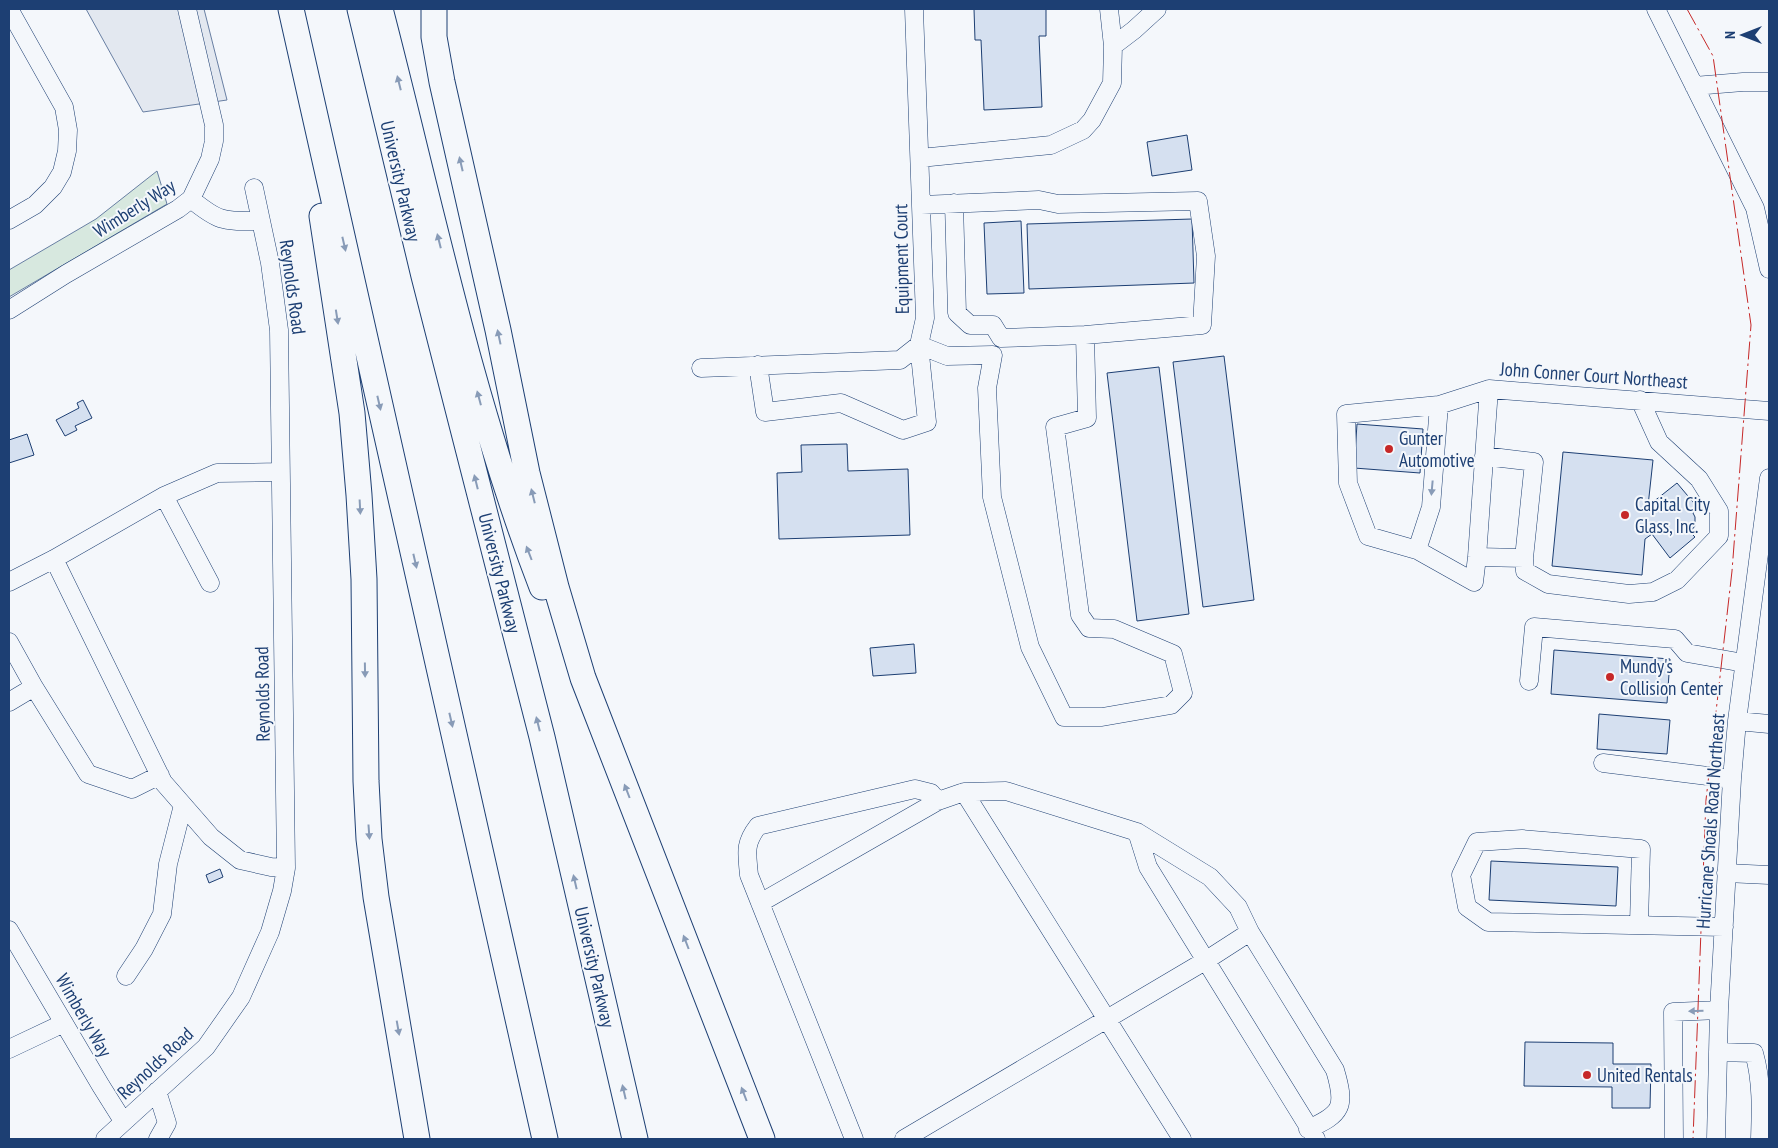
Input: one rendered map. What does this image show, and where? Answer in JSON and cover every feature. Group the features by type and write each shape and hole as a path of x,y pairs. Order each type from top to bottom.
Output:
{"highway":[{"path":"291,9 352,413 364,580 366,780 369,839 376,897 417,1139"},
{"path":"291,9 545,1139"},
{"name":"University Parkway","path":"360,9 424,276 542,737 635,1139"},
{"path":"380,9 483,411 526,544 561,634 583,678"},
{"path":"434,9 434,37 442,82 498,330 527,473 556,587 583,678 762,1139"}],"street":[{"path":"9,9 64,108 68,130 67,151 53,187 36,205 9,220"},
{"name":"Wimberly Way","path":"9,310 66,274 178,209 191,199 210,159 214,141 214,125 187,9"},
{"name":"Equipment Court","path":"758,365 765,412 841,403 903,430 927,422 919,345 925,318 914,9"},
{"path":"920,158 1051,145 1083,130 1092,120 1112,82 1113,46 1109,9"},
{"path":"1113,46 1157,9"},
{"path":"1656,9 1755,208 1768,262"},
{"path":"1694,86 1769,82"},
{"name":"Reynolds Road","path":"105,1139 206,1046 241,997 270,932 282,891 286,868 279,330 270,263 254,188"},
{"path":"191,199 211,215 225,221 261,221"},
{"path":"921,205 1039,200 1058,204 1198,201 1206,256 1202,325 1085,335 1000,338"},
{"path":"954,203 957,313 970,325 992,325 1000,338"},
{"path":"1000,338 993,355 987,388 992,497 1030,648 1064,717 1102,717 1171,706 1183,694 1173,654 1114,629 1089,628 1080,615 1055,427 1087,418 1085,335"},
{"path":"701,368 900,360 919,345 947,356 993,355"},
{"path":"1439,405 1430,507 1417,550 1368,536 1348,483 1346,414 1439,405 1489,388"},
{"name":"John Conner Court Northeast","path":"1417,550 1474,582 1489,388 1769,411"},
{"path":"1484,456 1534,462 1524,558 1525,571 1548,584 1629,594 1653,592 1677,580 1719,536 1719,511 1699,479 1659,442 1640,400"},
{"path":"9,582 54,559 164,496 217,474 280,472"},
{"name":"Hurricane Shoals Road Northeast","path":"1716,1139 1719,1010 1732,779 1744,663 1769,478"},
{"path":"164,496 210,583"},
{"path":"1477,557 1524,558"},
{"path":"54,559 164,782 211,837 240,860 271,867 286,868"},
{"path":"1529,680 1534,627 1675,639 1687,653 1744,663"},
{"path":"9,642 34,687 88,774 132,789 160,774"},
{"path":"9,702 34,687"},
{"path":"1737,720 1769,724"},
{"path":"1603,763 1732,779"},
{"path":"854,1139 749,874 747,850 749,837 758,826 915,789 931,794 938,800"},
{"path":"760,903 938,800 964,792 1006,791 1137,832 1210,877 1238,907 1250,932 1334,1070 1341,1090 1338,1110 1312,1134 1148,866 1137,832"},
{"path":"964,792 1182,1139"},
{"path":"126,976 144,949 162,914 168,864 183,805"},
{"path":"1639,924 1641,849 1522,840 1477,842 1461,875 1468,906 1488,922 1724,927"},
{"path":"1726,873 1769,874"},
{"name":"Wimberly Way","path":"9,930 124,1121"},
{"path":"904,1139 1250,932"},
{"path":"1674,1139 1673,1012 1719,1010"},
{"path":"9,1049 64,1023"},
{"path":"1718,1052 1762,1052 1758,1066 1761,1097 1760,1139"},
{"path":"157,1091 167,1123 158,1139"}],"shaded area":[{"path":"86,9 204,9 227,100 143,112"},
{"path":"157,171 167,204 9,297 9,270 96,219"}],"building":[{"path":"974,9 1046,9 1046,36 1039,36 1042,107 984,110 981,40 975,40"},
{"path":"1187,135 1192,170 1152,176 1147,142"},
{"path":"1192,219 1194,283 1029,289 1027,224"},
{"path":"1021,221 1024,293 987,294 984,223"},
{"path":"1224,356 1254,600 1203,607 1173,362"},
{"path":"1159,367 1189,614 1137,621 1107,373"},
{"path":"83,400 92,418 75,426 77,430 65,436 56,420 79,408 77,403"},
{"name":"Gunter Automotive","path":"1357,424 1423,429 1420,473 1354,468"},
{"path":"27,434 34,455 9,463 9,440"},
{"path":"847,444 848,471 908,469 910,535 779,539 777,473 802,472 801,445"},
{"name":"Capital City Glass, Inc.","path":"1563,452 1653,460 1648,506 1677,483 1698,508 1693,513 1695,526 1690,532 1695,537 1670,558 1652,534 1645,539 1642,575 1552,566"},
{"path":"914,644 916,673 873,676 870,648"},
{"name":"Mundy's Collision Center","path":"1554,650 1670,659 1667,703 1551,694"},
{"path":"1599,714 1670,720 1667,754 1597,749"},
{"path":"1491,861 1618,867 1616,906 1489,900"},
{"path":"220,869 223,877 209,883 206,875"},
{"name":"United Rentals","path":"1525,1042 1613,1043 1613,1064 1651,1064 1650,1108 1612,1108 1612,1087 1524,1086"}],"power":[{"path":"1687,9 1713,56 1751,325 1732,571 1706,800 1693,1139"}],"place":[{"name":"Gunter Automotive","path":"1389,449"},
{"name":"Capital City Glass, Inc.","path":"1625,515"},
{"name":"Mundy's Collision Center","path":"1610,677"},
{"name":"United Rentals","path":"1587,1075"}]}
